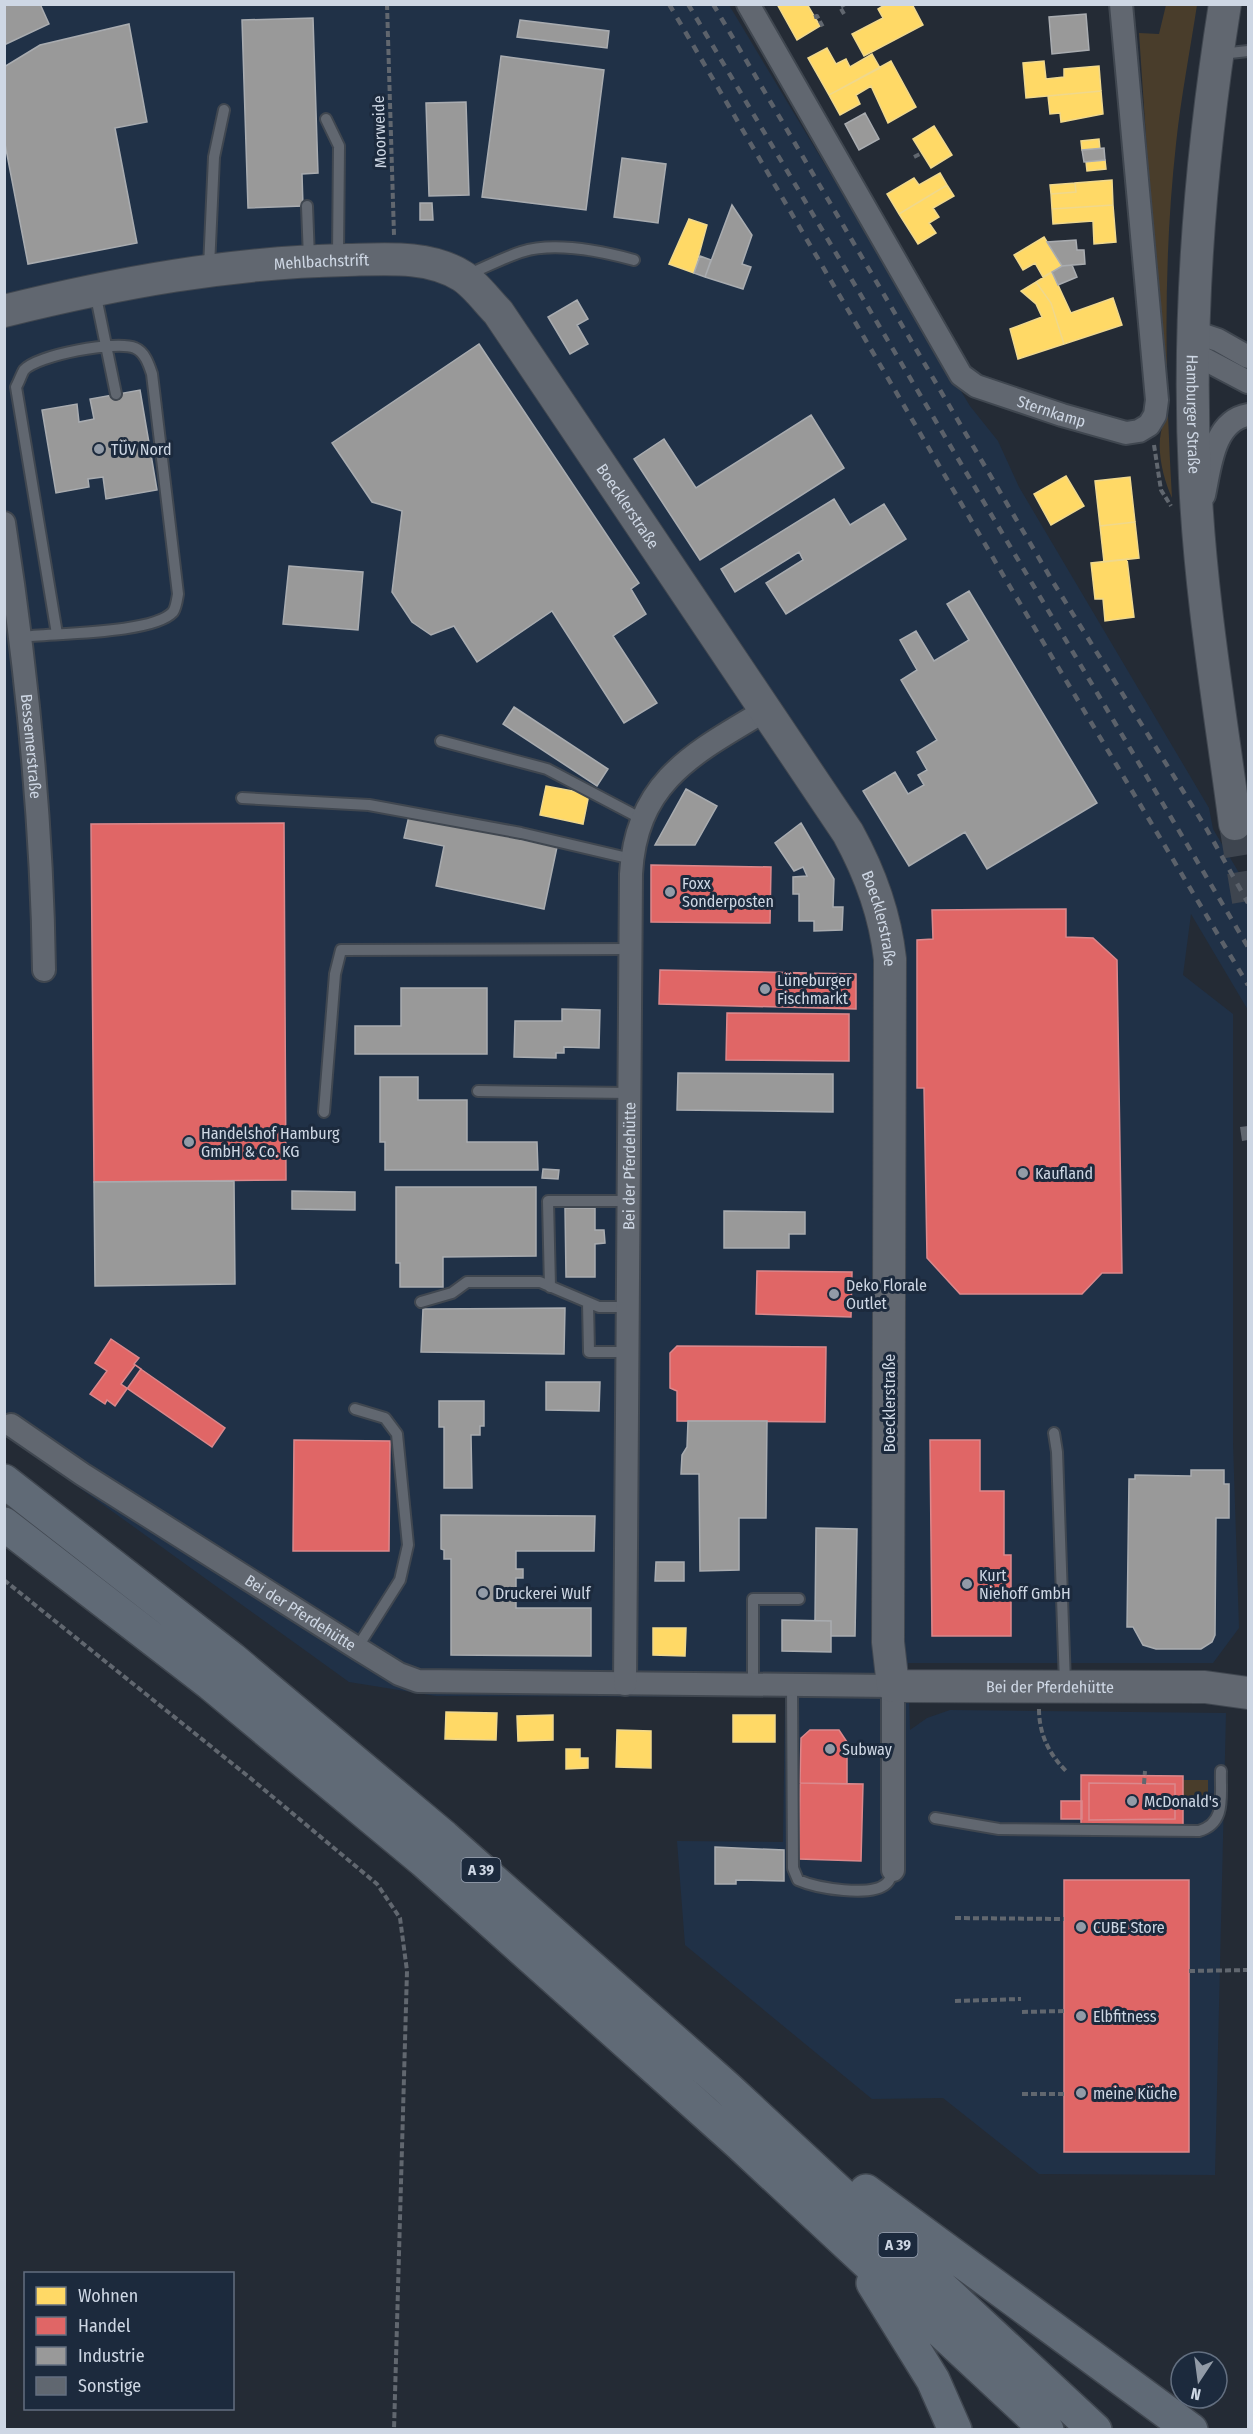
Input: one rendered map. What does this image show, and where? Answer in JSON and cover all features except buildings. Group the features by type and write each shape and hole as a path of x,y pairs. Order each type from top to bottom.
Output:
{"highway":[{"name":"A 39","path":"4,1481 232,1659 444,1837 726,2087 1095,2430"},
{"name":"A 39","path":"4,1524 211,1684 424,1861 844,2239 1047,2430"},
{"path":"726,2087 1191,2430"},
{"path":"844,2239 933,2380 955,2430"}],"street":[{"name":"Sternkamp","path":"748,4 961,375 976,386 1062,415 1126,433 1139,431 1149,425"},
{"path":"1121,4 1156,400 1155,415 1149,425"},
{"name":"Hamburger Straße","path":"1225,4 1201,193 1187,517 1235,825"},
{"name":"Mehlbachstrift","path":"4,311 94,290 208,271 324,261 394,259 425,262 463,276"},
{"name":"Boecklerstraße","path":"463,276 498,312 766,710 858,851 876,891 886,928 890,959 894,1299 888,1642 893,1686"},
{"path":"1194,343 1218,340 1248,357"},
{"path":"1194,343 1248,382"},
{"path":"1187,517 1219,437 1243,416 1248,415"},
{"name":"Bessemerstraße","path":"4,523 22,637 36,770 44,970"},
{"name":"Bei der Pferdehütte","path":"626,1684 632,859 642,819 656,793 689,759 766,710"},
{"name":"Bei der Pferdehütte","path":"11,1425 82,1474 357,1648 399,1674 418,1681 753,1686 1205,1687 1248,1693"},
{"name":"Bei der Pferdehütte","path":"1205,1687 1248,1677"},
{"path":"893,1686 893,1870"}],"lane":[{"path":"1217,54 1248,51"},
{"path":"208,271 214,157 224,110"},
{"path":"324,261 339,146 326,119"},
{"path":"307,206 324,261"},
{"path":"463,276 523,251 548,248 586,251 634,260"},
{"path":"94,290 116,394"},
{"path":"22,637 109,630 162,620 174,610 178,594 152,374 147,360 138,348 123,344 107,345 39,361 24,370 16,387 57,634"},
{"path":"441,741 547,769 642,819"},
{"path":"242,798 369,805 521,833 632,859"},
{"path":"324,1112 335,974 341,950 630,949"},
{"path":"478,1091 630,1093"},
{"path":"550,1287 548,1201 629,1201"},
{"path":"421,1302 452,1293 467,1282 540,1282 599,1307 628,1307"},
{"path":"588,1303 589,1352 628,1352"},
{"path":"355,1409 385,1418 397,1434 408,1545 400,1580 357,1648"},
{"path":"1052,1687 1057,1452 1054,1433"},
{"path":"753,1686 753,1599 799,1599"},
{"path":"792,1686 793,1868 798,1880 813,1887 830,1889 878,1888 887,1882 893,1870"},
{"path":"935,1818 999,1829 1198,1831 1208,1828 1216,1821 1220,1812 1221,1771"}],"path":[{"name":"Moorweide","path":"387,4 394,259"},
{"path":"844,5 840,7 844,14"},
{"path":"814,18 817,16 823,27"},
{"path":"914,158 922,153"},
{"path":"1149,425 1161,490 1187,517"},
{"path":"4,1581 240,1769 377,1884 400,1918 407,1971 394,2430"},
{"path":"1052,1687 1040,1728 1052,1757 1066,1771"},
{"path":"1144,1771 1144,1784"},
{"path":"955,1918 1064,1919"},
{"path":"1189,1971 1248,1970"},
{"path":"955,2001 1022,1999"},
{"path":"1022,2012 1064,2011"},
{"path":"1022,2094 1064,2094"}],"shaded area":[{"path":"5,5 729,5 970,406 998,441 1019,487 1209,808 1213,829 1248,888 1248,1010 1191,914 1183,975 1233,1014 1233,1443 1239,1628 1213,1663 908,1663 910,1730 927,1718 950,1710 1226,1713 1215,2175 1039,2174 943,2098 872,2099 685,1945 677,1841 783,1842 785,1697 436,1696 349,1682 5,1434"},
{"path":"1166,5 1197,5 1178,126 1169,232 1166,321 1172,498 1162,469 1160,449 1160,438 1165,420 1139,33 1159,34"},
{"path":"1180,1780 1208,1780 1208,1797 1180,1796"}],"tunnel":[{"path":"1235,824 1248,901"}],"railway":[{"path":"669,4 1006,580 1248,985"},
{"path":"688,4 1248,947"},
{"path":"713,4 1053,582 1206,828 1248,903"}],"place":[{"name":"TÜV Nord","path":"99,449"},
{"name":"Foxx Sonderposten","path":"670,892"},
{"name":"Lüneburger Fischmarkt","path":"765,989"},
{"name":"Handelshof Hamburg GmbH & Co. KG","path":"189,1142"},
{"name":"Kaufland","path":"1023,1173"},
{"name":"Deko Florale Outlet","path":"834,1294"},
{"name":"Kurt Niehoff GmbH","path":"967,1584"},
{"name":"Druckerei Wulf","path":"483,1593"},
{"name":"Subway","path":"830,1749"},
{"name":"McDonald's","path":"1132,1801"},
{"name":"CUBE Store","path":"1081,1927"},
{"name":"Elbfitness","path":"1081,2016"},
{"name":"meine Küche","path":"1081,2093"}]}
